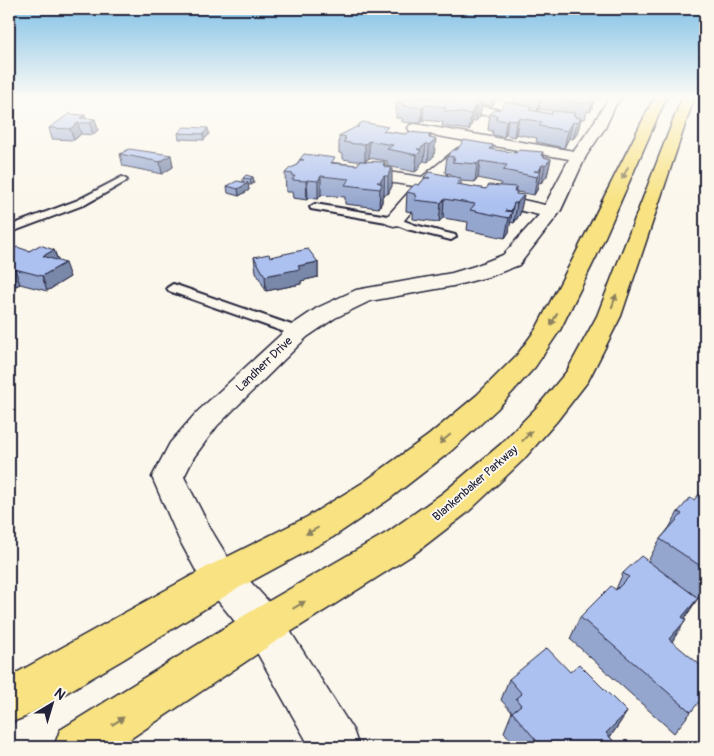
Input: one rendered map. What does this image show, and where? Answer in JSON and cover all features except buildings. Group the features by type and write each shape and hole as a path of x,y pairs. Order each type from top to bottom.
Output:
{"main road":[{"path":"9,701 109,645 222,578 320,527 376,491 440,443 488,402 526,361 548,330 643,133"},
{"name":"Blankenbaker Parkway","path":"77,747 264,626 401,543 447,509 512,452 548,414 578,375 609,316 675,133"}],"street":[{"path":"446,133 578,156"},
{"name":"Landherr Drive","path":"336,747 264,626 222,578 197,540 168,476 181,451 207,419 298,332 326,313 364,296 453,279 483,271 511,260 551,212 588,133"},
{"path":"394,220 426,183 462,151"},
{"path":"335,170 426,183 551,212"}],"lane":[{"path":"9,230 82,202 122,180"},
{"path":"315,207 394,220 411,227 451,237"},
{"path":"173,288 298,332"}]}
